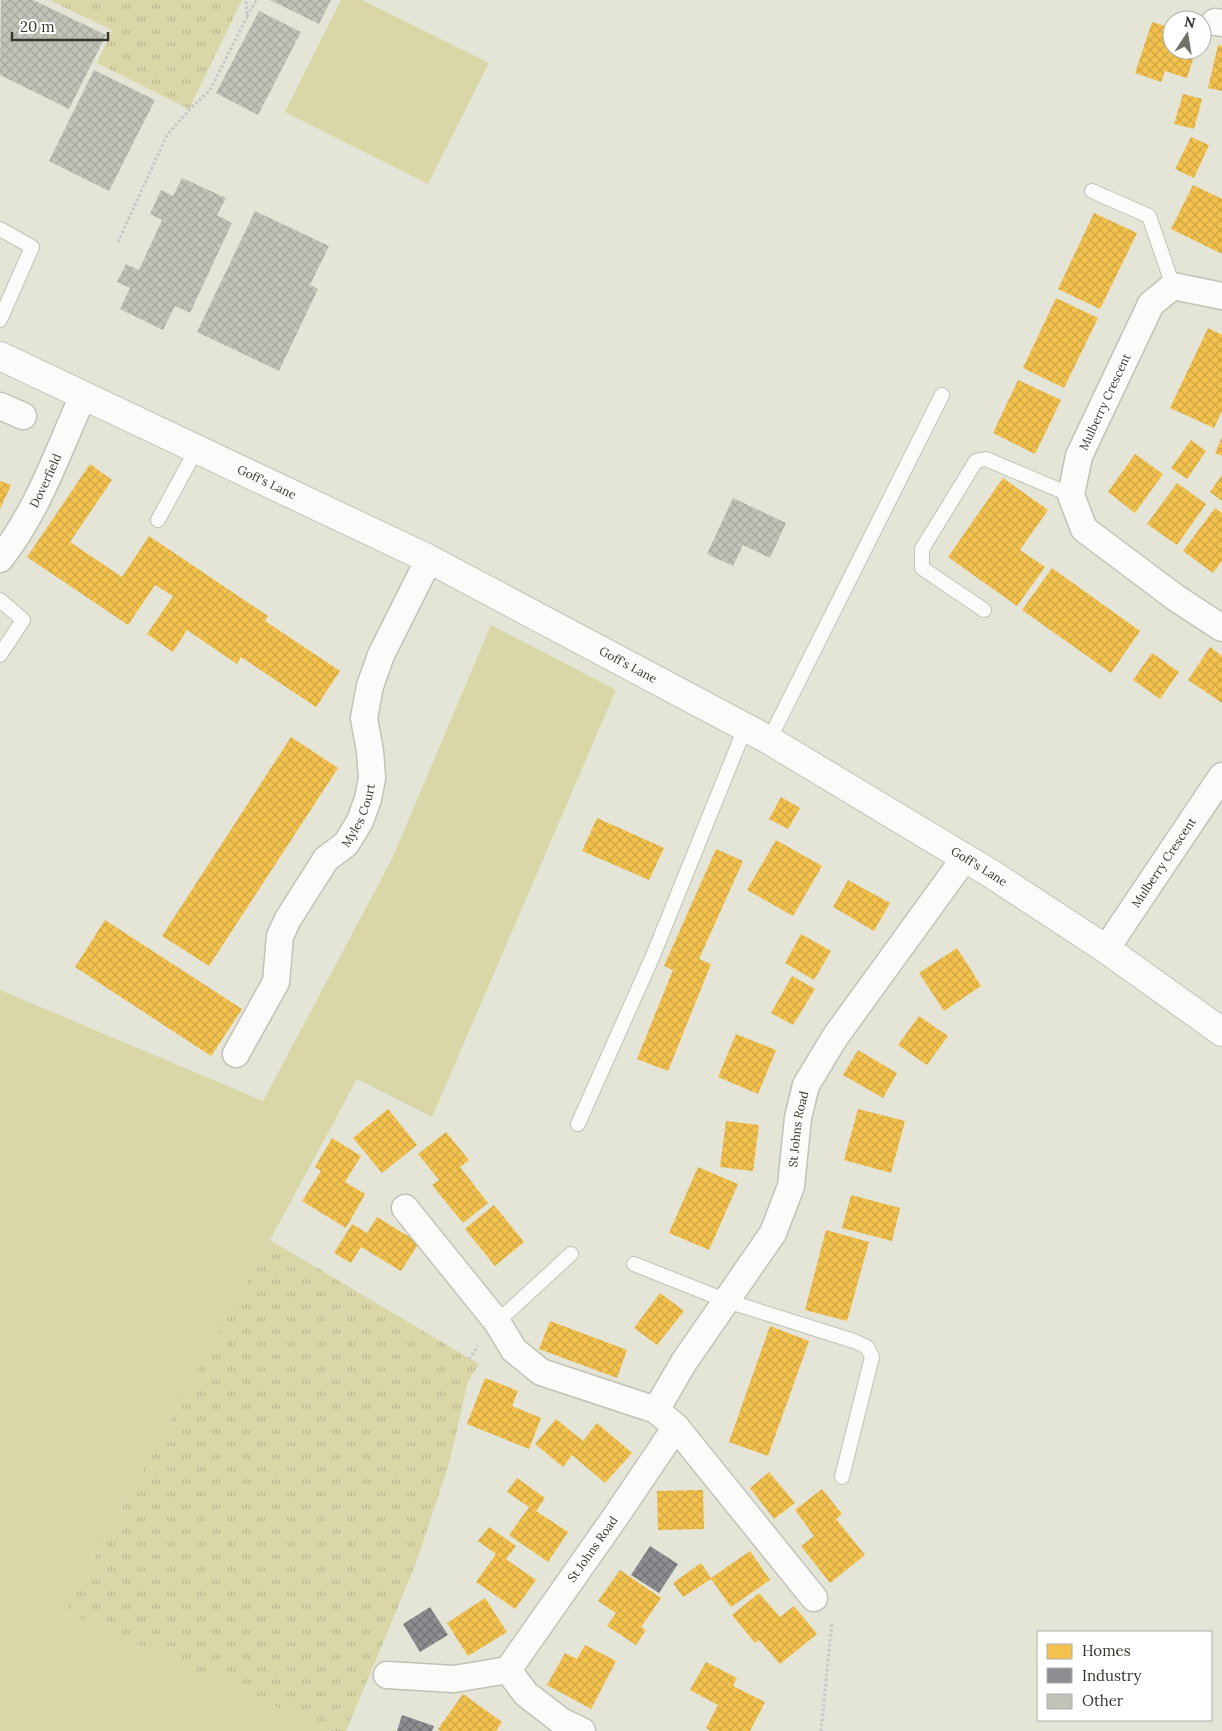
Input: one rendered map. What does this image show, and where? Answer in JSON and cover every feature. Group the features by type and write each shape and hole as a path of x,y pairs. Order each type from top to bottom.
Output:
{"main road":[{"name":"Goff's Lane","path":"0,356 196,450 429,558 769,740 990,873 1106,949 1222,1032"}],"street":[{"path":"1173,286 1222,296"},
{"name":"Mulberry Crescent","path":"1071,495 1079,456 1151,304 1173,286"},
{"name":"Doverfield","path":"0,559 33,508 83,396"},
{"path":"1071,495 1084,529 1176,598 1222,628"},
{"name":"Myles Court","path":"236,1054 276,982 280,936 288,919 326,859 346,844 360,821 368,799 372,778 370,751 364,718 370,686 381,655 429,558"},
{"name":"Mulberry Crescent","path":"1106,949 1222,776"},
{"name":"St Johns Road","path":"656,1410 684,1362 773,1232 791,1186 798,1118 806,1085 835,1037 964,859"},
{"path":"405,1208 497,1322 514,1350 541,1372 656,1410 676,1427 814,1598"},
{"name":"St Johns Road","path":"508,1670 676,1427"},
{"path":"387,1675 454,1679 508,1670 526,1694 561,1721 582,1731"}],"lane":[{"path":"1092,191 1149,216 1173,286"},
{"path":"0,229 32,247 0,320"},
{"path":"769,740 942,395"},
{"path":"158,520 196,450"},
{"path":"984,610 922,568 922,549 976,461 986,459 1071,495"},
{"path":"0,600 23,620 0,656"},
{"path":"578,1124 652,958 745,728"},
{"path":"497,1322 571,1254"},
{"path":"634,1264 727,1301 854,1341 867,1347 872,1357 842,1478"}],"path":[{"path":"246,0 247,17"},
{"path":"118,242 167,135 210,90 257,0"},
{"path":"814,1598 832,1623 821,1731"}],"green space":[{"path":"49,0 242,0 189,109 97,63 112,30"},
{"path":"341,0 362,0 489,63 428,184 285,112"},
{"path":"491,625 616,690 432,1117 357,1079 65,1611 330,1731 0,1731 0,990 263,1101 392,859"},
{"path":"270,1240 479,1364 468,1381 449,1464 415,1566 346,1731 330,1731 65,1611"}],"building: Homes":[{"path":"1152,22 1162,25 1162,60 1193,60 1187,78 1165,71 1161,82 1135,73"},
{"path":"1218,45 1222,46 1222,91 1208,88"},
{"path":"1183,94 1202,99 1194,129 1174,124"},
{"path":"1191,137 1209,145 1194,178 1175,169"},
{"path":"1193,185 1222,199 1222,254 1171,229"},
{"path":"1094,213 1137,233 1100,309 1058,289"},
{"path":"1056,298 1098,318 1064,388 1023,368"},
{"path":"1208,328 1222,335 1222,411 1214,428 1170,408"},
{"path":"1018,380 1061,400 1035,454 993,433"},
{"path":"1222,437 1222,456 1215,453"},
{"path":"1191,440 1206,451 1187,479 1171,468"},
{"path":"1135,454 1163,474 1135,513 1108,492"},
{"path":"90,464 112,480 70,542 122,577 149,536 268,616 265,621 340,671 316,707 241,657 237,664 187,630 173,652 147,634 173,596 155,585 128,625 27,557"},
{"path":"1222,475 1222,501 1210,492"},
{"path":"1003,478 1048,510 1020,550 1045,567 1017,606 948,557"},
{"path":"0,481 11,485 0,509"},
{"path":"1177,483 1206,504 1177,545 1147,524"},
{"path":"1215,508 1222,513 1222,561 1213,573 1183,551"},
{"path":"1052,568 1140,631 1111,673 1022,610"},
{"path":"1210,647 1222,656 1222,703 1188,680"},
{"path":"1152,653 1179,672 1160,699 1133,680"},
{"path":"291,737 338,768 209,966 162,936"},
{"path":"781,797 800,808 788,829 769,819"},
{"path":"597,818 664,848 649,880 582,851"},
{"path":"776,840 822,866 793,916 747,890"},
{"path":"716,849 743,861 699,959 711,964 668,1071 637,1059 673,970 664,966"},
{"path":"848,880 890,903 874,931 833,907"},
{"path":"105,920 242,1009 211,1056 75,967"},
{"path":"801,934 831,951 814,980 785,963"},
{"path":"957,948 981,986 944,1011 919,973"},
{"path":"792,976 815,989 793,1025 771,1013"},
{"path":"919,1016 948,1036 927,1065 898,1045"},
{"path":"736,1034 776,1050 758,1094 718,1077"},
{"path":"858,1050 897,1073 883,1098 843,1075"},
{"path":"388,1109 417,1145 382,1173 353,1138"},
{"path":"858,1109 905,1121 891,1173 844,1160"},
{"path":"726,1121 759,1125 753,1171 720,1167"},
{"path":"446,1132 469,1160 460,1167 488,1203 463,1223 432,1185 439,1180 418,1154"},
{"path":"332,1138 361,1156 345,1182 365,1194 346,1228 302,1201 321,1171 315,1167"},
{"path":"698,1167 738,1184 709,1250 669,1233"},
{"path":"851,1195 900,1208 892,1241 842,1228"},
{"path":"494,1205 524,1242 495,1266 465,1229"},
{"path":"377,1217 419,1243 401,1271 361,1247 351,1263 334,1253 352,1224 367,1233"},
{"path":"826,1230 869,1242 847,1321 805,1310"},
{"path":"660,1293 684,1311 657,1345 634,1328"},
{"path":"550,1321 627,1350 617,1378 539,1349"},
{"path":"770,1326 809,1341 768,1456 729,1442"},
{"path":"485,1378 518,1391 512,1406 541,1418 529,1449 467,1424"},
{"path":"556,1419 583,1441 597,1423 632,1453 605,1483 572,1455 563,1467 535,1444"},
{"path":"769,1472 795,1503 774,1519 750,1488"},
{"path":"517,1478 545,1498 536,1511 568,1532 548,1562 509,1535 529,1507 507,1492"},
{"path":"822,1489 842,1514 836,1519 865,1555 830,1583 801,1546 814,1536 795,1510"},
{"path":"703,1490 704,1529 658,1530 657,1491"},
{"path":"489,1527 516,1546 506,1559 536,1580 515,1609 476,1582 496,1554 478,1541"},
{"path":"750,1551 770,1580 731,1607 711,1579 683,1597 673,1583 701,1563 711,1578"},
{"path":"620,1570 661,1598 641,1627 646,1630 636,1645 607,1626 616,1613 598,1601"},
{"path":"759,1593 780,1617 794,1606 817,1634 780,1664 759,1640 755,1643 732,1615"},
{"path":"485,1598 507,1632 468,1656 447,1623"},
{"path":"585,1645 616,1661 591,1709 547,1685 565,1653 577,1659"},
{"path":"706,1662 737,1678 733,1686 765,1702 750,1731 711,1731 706,1728 718,1705 690,1690"},
{"path":"463,1694 502,1722 496,1731 441,1731 438,1729"}],"building: Industry":[{"path":"650,1546 678,1564 659,1593 631,1575"},
{"path":"430,1607 448,1635 420,1652 403,1624"},
{"path":"402,1715 434,1726 432,1731 397,1731"}],"building: Other":[{"path":"1,0 33,0 106,35 69,109 0,75"},
{"path":"270,0 331,0 319,24"},
{"path":"259,11 301,32 258,115 216,93"},
{"path":"94,70 155,100 109,191 49,161"},
{"path":"182,178 226,198 217,215 232,223 190,313 175,306 163,330 120,309 130,288 117,282 126,264 139,270 162,220 150,214 161,190 173,196"},
{"path":"255,211 329,246 310,285 318,289 279,371 197,332"},
{"path":"733,498 786,523 770,558 743,545 733,566 707,554"}]}
